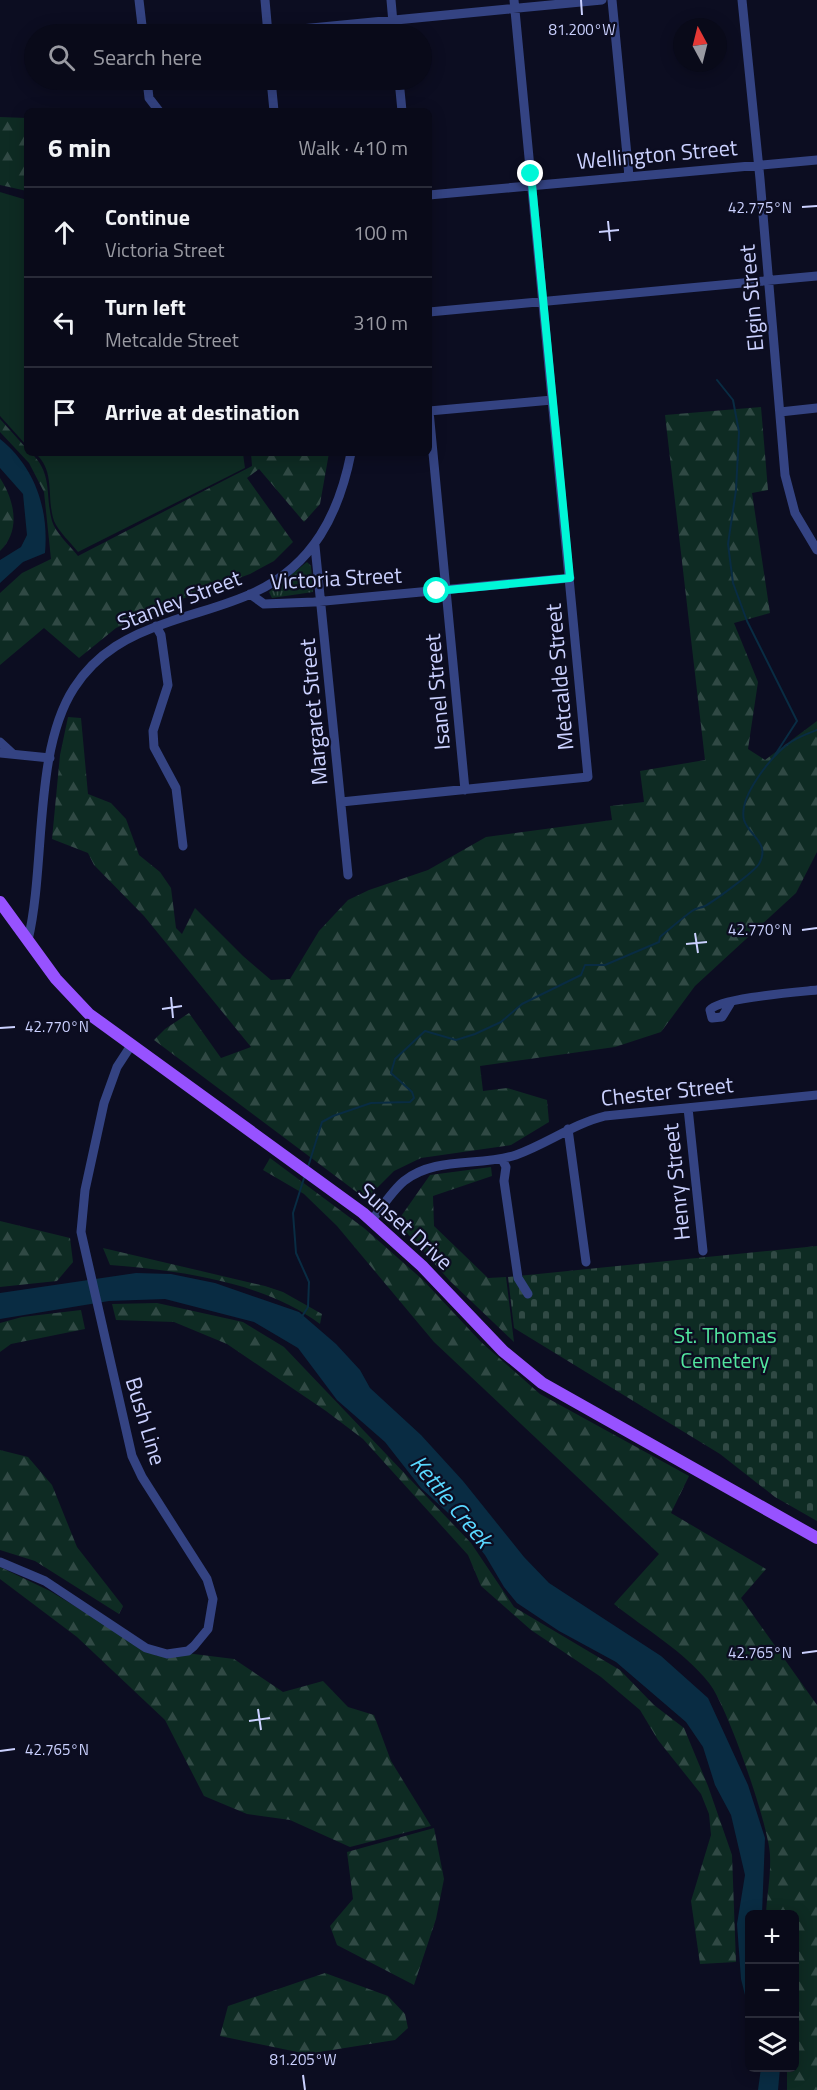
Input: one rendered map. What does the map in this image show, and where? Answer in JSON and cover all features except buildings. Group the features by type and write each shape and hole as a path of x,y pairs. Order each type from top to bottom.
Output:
{"main road":[{"name":"Sunset Drive","path":"0,902 56,979 79,1004 372,1220 422,1266 503,1351 542,1383 817,1538"}],"street":[{"path":"139,0 142,24"},
{"path":"264,0 267,24"},
{"path":"391,0 393,24"},
{"path":"357,24 514,4 602,0"},
{"path":"612,0 629,176"},
{"name":"Elgin Street","path":"742,0 759,165 785,476 790,499 803,528 817,550"},
{"name":"Metcalde Street","path":"465,790 588,777 514,4"},
{"path":"148,90 149,98 157,108"},
{"path":"273,90 274,108"},
{"path":"400,90 402,108"},
{"name":"Wellington Street","path":"432,195 817,160"},
{"path":"432,312 817,276"},
{"path":"432,411 552,400"},
{"path":"780,412 817,408"},
{"name":"Isanel Street","path":"432,441 465,790"},
{"name":"Stanley Street","path":"28,940 37,896 50,758 59,714 85,673 111,648 132,635 250,594 285,573 315,546 336,507 350,456"},
{"name":"Margaret Street","path":"315,546 348,875"},
{"name":"Victoria Street","path":"250,594 264,604 322,602 570,578"},
{"path":"156,626 161,635 168,685 155,721 153,739 156,755 176,788 183,846"},
{"path":"0,742 12,753"},
{"path":"0,753 50,758"},
{"path":"341,802 465,790"},
{"path":"730,1004 748,997 817,990"},
{"name":"Bush Line","path":"0,1563 45,1581 146,1648 160,1654 188,1650 200,1641 208,1629 213,1606 210,1587 136,1466 84,1255 81,1221 87,1178 108,1090 122,1059 132,1044"},
{"name":"Chester Street","path":"372,1220 404,1182 417,1173 440,1166 502,1159 528,1150 568,1129 604,1116 817,1095"},
{"name":"Henry Street","path":"688,1108 703,1251"},
{"path":"568,1129 586,1262"},
{"path":"502,1159 506,1167 504,1181 518,1278 528,1294"}],"green space":[{"path":"0,117 24,118 24,190 0,185"},
{"path":"0,192 24,199 24,443 0,416"},
{"path":"761,407 768,490 752,493 770,613 734,623 758,682 748,749 765,760 817,721 817,852 796,893 695,986 661,1032 615,1047 480,1066 483,1091 507,1088 547,1100 549,1122 511,1145 421,1158 394,1171 366,1199 154,1040 165,1029 189,1013 221,1058 251,1047 144,916 94,865 88,853 52,839 60,755 68,717 81,718 88,794 111,803 126,819 139,855 160,872 171,888 176,928 182,934 195,908 243,956 271,980 290,979 319,931 348,900 369,890 428,870 486,837 612,820 610,806 644,802 640,771 705,760 665,415"},
{"path":"0,419 24,446 24,456 34,456 43,468 52,521 59,534 78,556 252,466 251,456 328,456 320,504 304,522 259,469 247,478 293,542 274,561 250,574 179,600 116,628 79,658 44,628 0,665 0,593 22,573 51,559 44,492 29,463 0,432"},
{"path":"38,456 243,456 245,468 78,552 54,521 48,476"},
{"path":"0,478 9,496 14,516 11,534 0,551"},
{"path":"307,562 311,566 313,592 272,598 269,592"},
{"path":"270,1158 364,1228 423,1280 481,1342 540,1394 689,1476 671,1513 766,1569 741,1598 817,1705 817,2090 787,2090 787,2072 799,2072 799,1910 766,1910 770,1862 768,1840 755,1794 726,1715 717,1696 699,1671 614,1604 659,1554 434,1342 337,1226 304,1194 263,1170"},
{"path":"491,1167 492,1176 433,1196 434,1226 488,1278 506,1277 514,1342 450,1281 397,1222 430,1175"},
{"path":"0,1221 70,1238 73,1262 57,1281 0,1287"},
{"name":"St. Thomas Cemetery","path":"817,1246 817,1521 775,1497 720,1454 514,1328 508,1277"},
{"path":"103,1248 283,1292 322,1314 320,1324 298,1310 247,1288 163,1270 110,1265"},
{"path":"157,1303 243,1322 284,1347 471,1543 514,1607 620,1670 654,1705 684,1728 708,1786 732,1855 736,1962 700,1964 691,1901 711,1835 709,1814 701,1794 658,1740 640,1710 601,1677 531,1630 481,1586 468,1555 363,1439 227,1344 174,1322 116,1320 112,1304"},
{"path":"81,1310 85,1329 11,1344 0,1352 0,1323 22,1317"},
{"path":"0,1450 28,1457 52,1485 77,1547 123,1606 119,1614 35,1561 0,1550"},
{"path":"0,1567 50,1591 157,1656 186,1653 234,1659 283,1692 323,1681 348,1707 374,1715 391,1761 431,1826 350,1847 290,1820 247,1814 204,1796 165,1720 77,1637 0,1579"},
{"path":"434,1828 444,1879 436,1919 414,1985 337,1945 330,1926 353,1899 347,1852"},
{"path":"325,1973 388,1996 405,2014 408,2028 395,2040 307,2054 220,2036 228,2006"}],"water":[{"path":"0,439 12,450 31,476 42,505 46,537 45,553 23,562 0,583 0,560 21,547 27,535 23,494 0,468"},
{"name":"Kettle Creek","path":"136,1273 171,1274 215,1283 299,1312 336,1344 360,1370 370,1388 421,1435 463,1481 524,1557 549,1583 661,1656 708,1698 748,1785 765,1838 762,1910 745,1910 745,1995 741,1979 737,1924 745,1875 731,1815 715,1785 703,1747 686,1722 616,1662 559,1631 517,1603 504,1587 485,1555 457,1521 421,1488 385,1442 337,1400 298,1348 254,1322 165,1299 109,1301 0,1319 0,1293"},
{"path":"760,2072 780,2072 778,2090 758,2090"}],"waterway":[{"path":"717,380 733,400 739,432 736,490 728,544 733,583 747,621 797,721 773,758"},
{"path":"308,1167 322,1122 371,1103 410,1102 414,1098 412,1092 391,1073 395,1059 425,1031 456,1040 501,1022 522,1004 581,975 585,965 605,965 659,942 660,937 688,914 710,903 750,873 762,857 761,845 744,820 743,811 751,789 757,778 781,750 795,739 817,730"},
{"path":"301,1318 308,1307 309,1282 296,1253 293,1213 305,1175"}],"route":[{"path":"437,591 570,578 531,174"}]}
